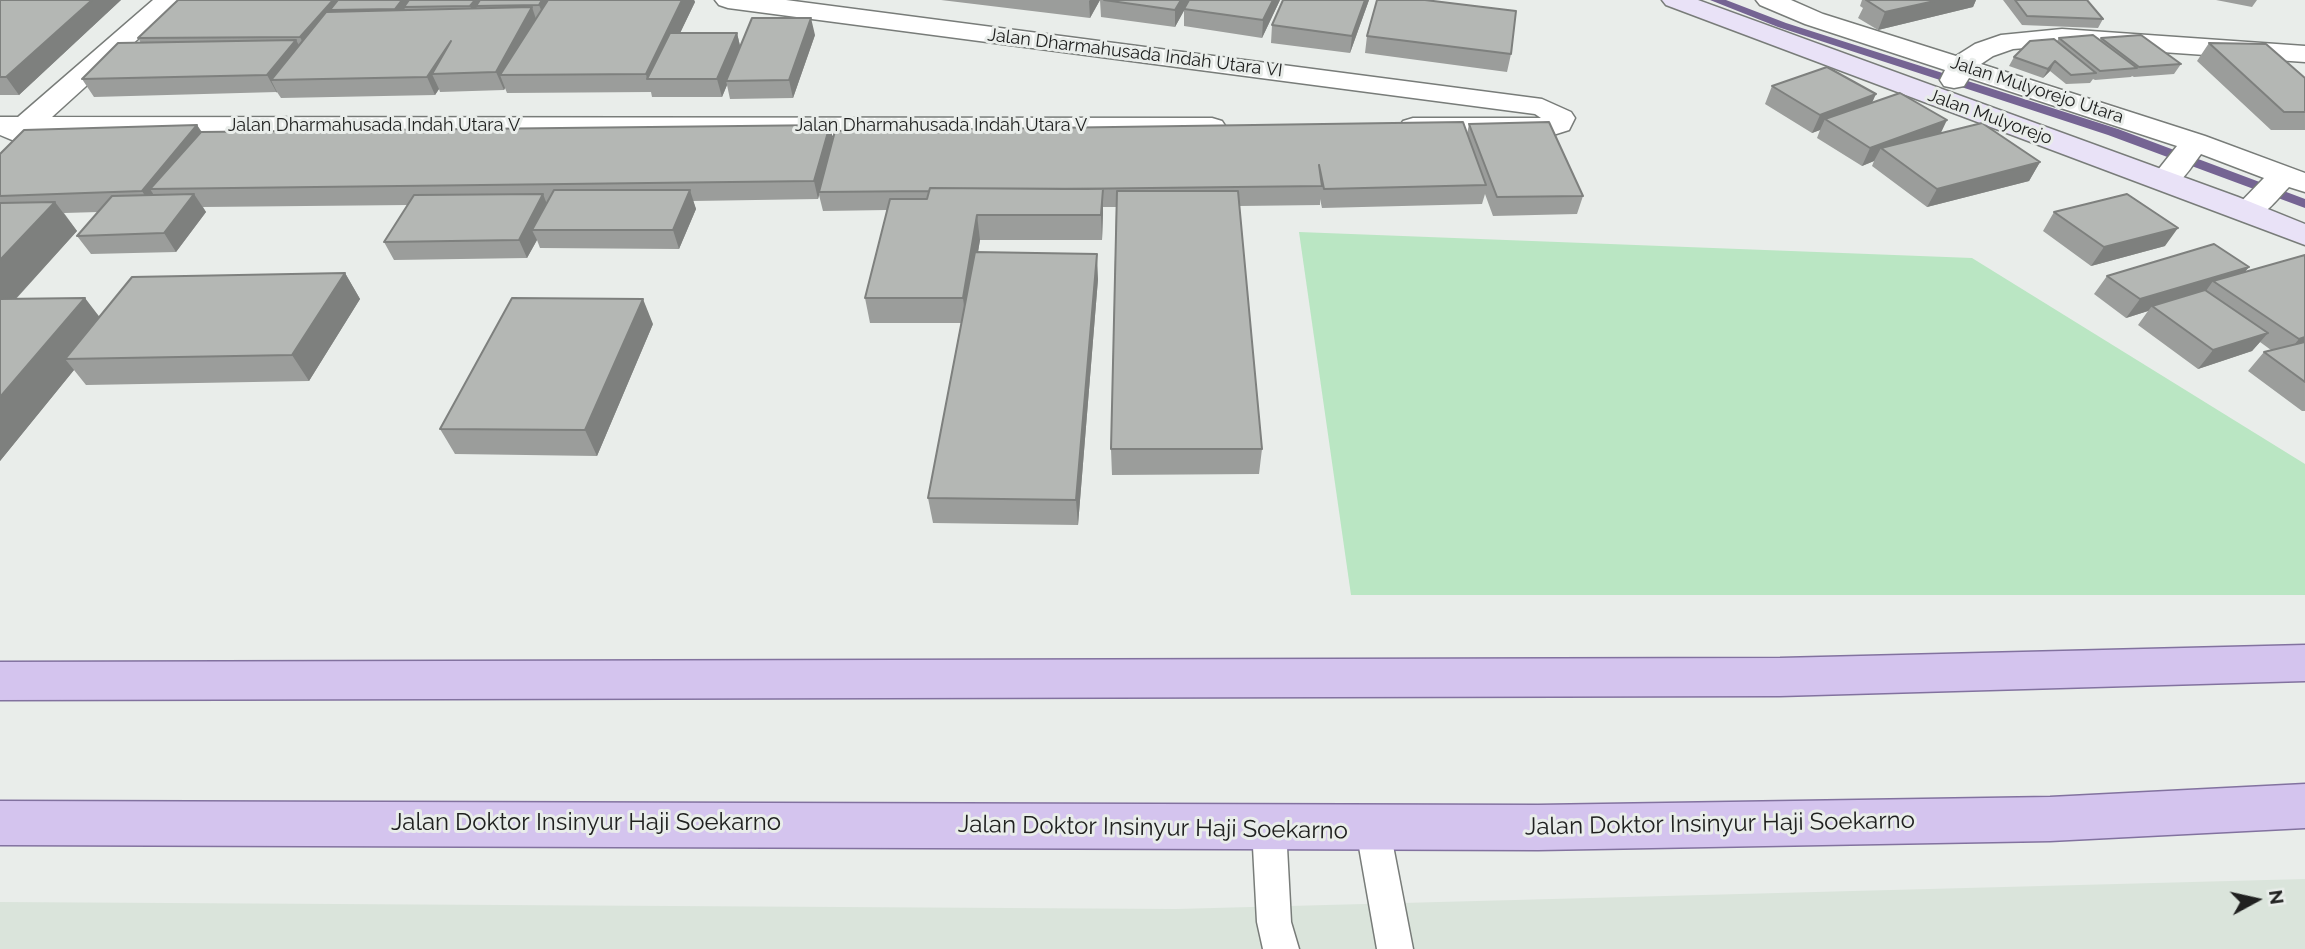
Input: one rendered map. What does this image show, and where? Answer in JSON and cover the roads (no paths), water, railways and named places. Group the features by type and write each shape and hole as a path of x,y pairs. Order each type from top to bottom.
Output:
{"main road":[{"name":"Jalan Mulyorejo","path":"1675,0 1951,83 2274,192 2305,234"},
{"path":"0,681 1780,677 2305,663"},
{"name":"Jalan Doktor Insinyur Haji Soekarno","path":"0,822 196,820 1373,830 2053,819 2305,806"}],"street":[{"path":"0,149 12,126 168,0"},
{"name":"Jalan Dharmahusada Indah Utara VI","path":"728,0 1542,107 1561,118 1559,124 1550,127 1382,127"},
{"name":"Jalan Mulyorejo Utara","path":"1769,0 1951,83 2274,192"},
{"path":"1951,83 1984,50 2010,41 2062,37 2102,27 2305,54"},
{"name":"Jalan Dharmahusada Indah Utara V","path":"12,126 1242,127"}],"lane":[{"path":"1269,828 1275,922 1281,949"},
{"path":"1373,830 1395,949"}],"waterway":[{"path":"1716,0 1782,25 2113,132 2305,204"}]}
